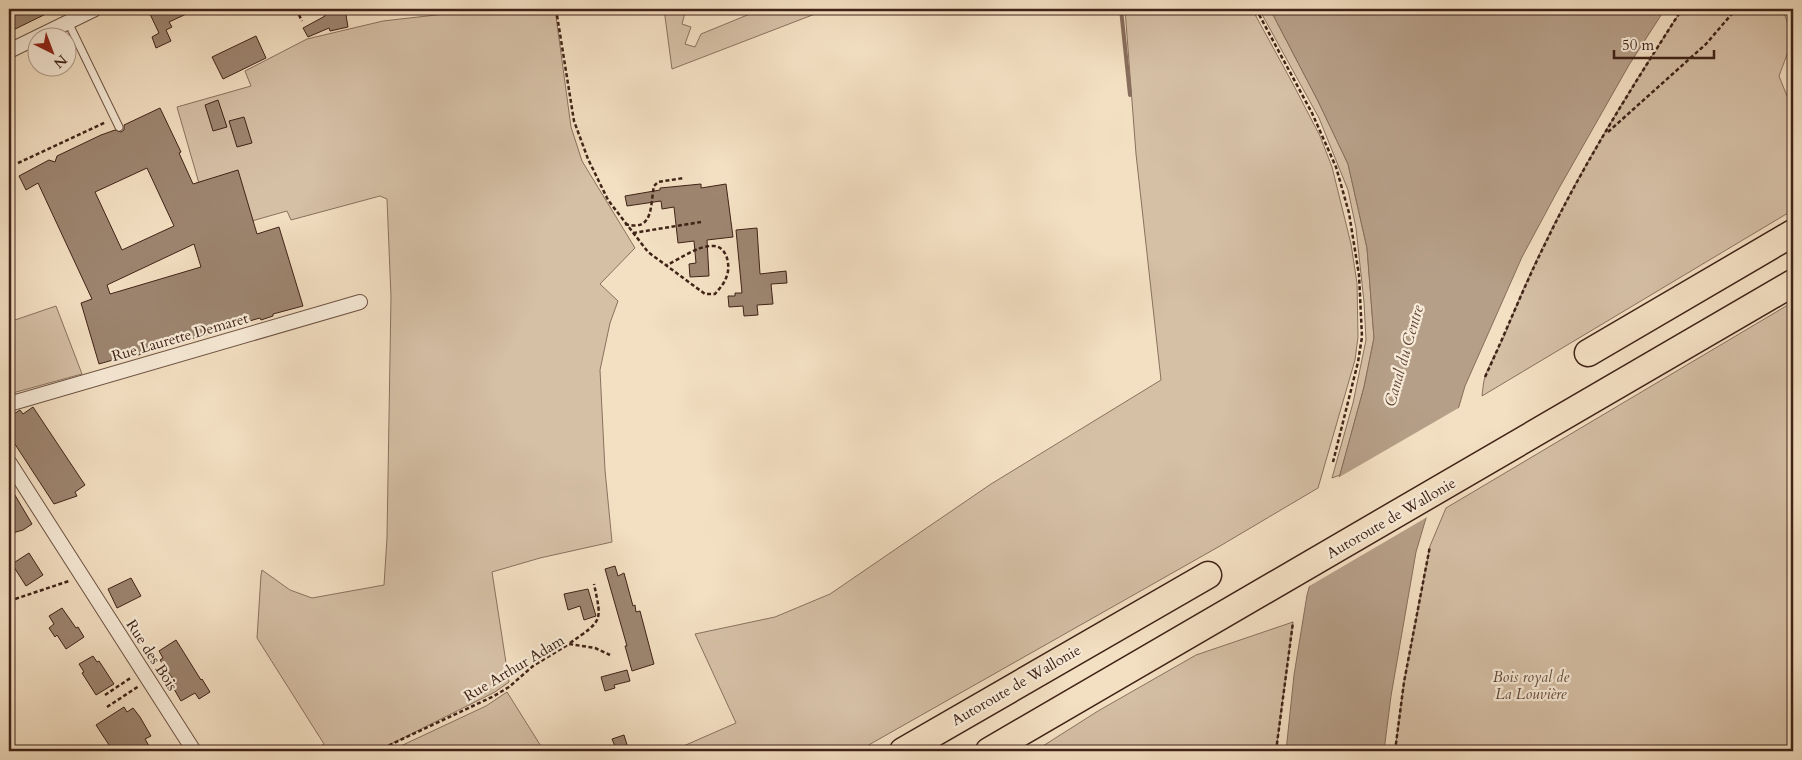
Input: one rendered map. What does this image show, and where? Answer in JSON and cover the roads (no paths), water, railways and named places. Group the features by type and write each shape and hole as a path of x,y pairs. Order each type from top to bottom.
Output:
{"highway":[{"path":"1588,353 1793,233"},
{"name":"Autoroute de Wallonie","path":"989,751 1793,283"},
{"name":"Autoroute de Wallonie","path":"902,751 1208,575"}],"street":[{"path":"9,51 95,9"},
{"name":"Rue Laurette Demaret","path":"9,404 360,302"},
{"name":"Rue des Bois","path":"9,462 194,751"}],"lane":[{"path":"68,22 119,127"}],"water":[{"name":"Canal du Centre","path":"1270,9 1665,9 1629,65 1522,257 1465,386 1416,552 1391,696 1384,751 1286,751 1294,675 1307,595 1364,387 1374,338 1367,248 1348,164 1318,101"}],"waterway":[{"path":"1121,9 1130,95"}],"park label":[{"name":"Bois royal de La Louvière","path":"1531,686"}]}
